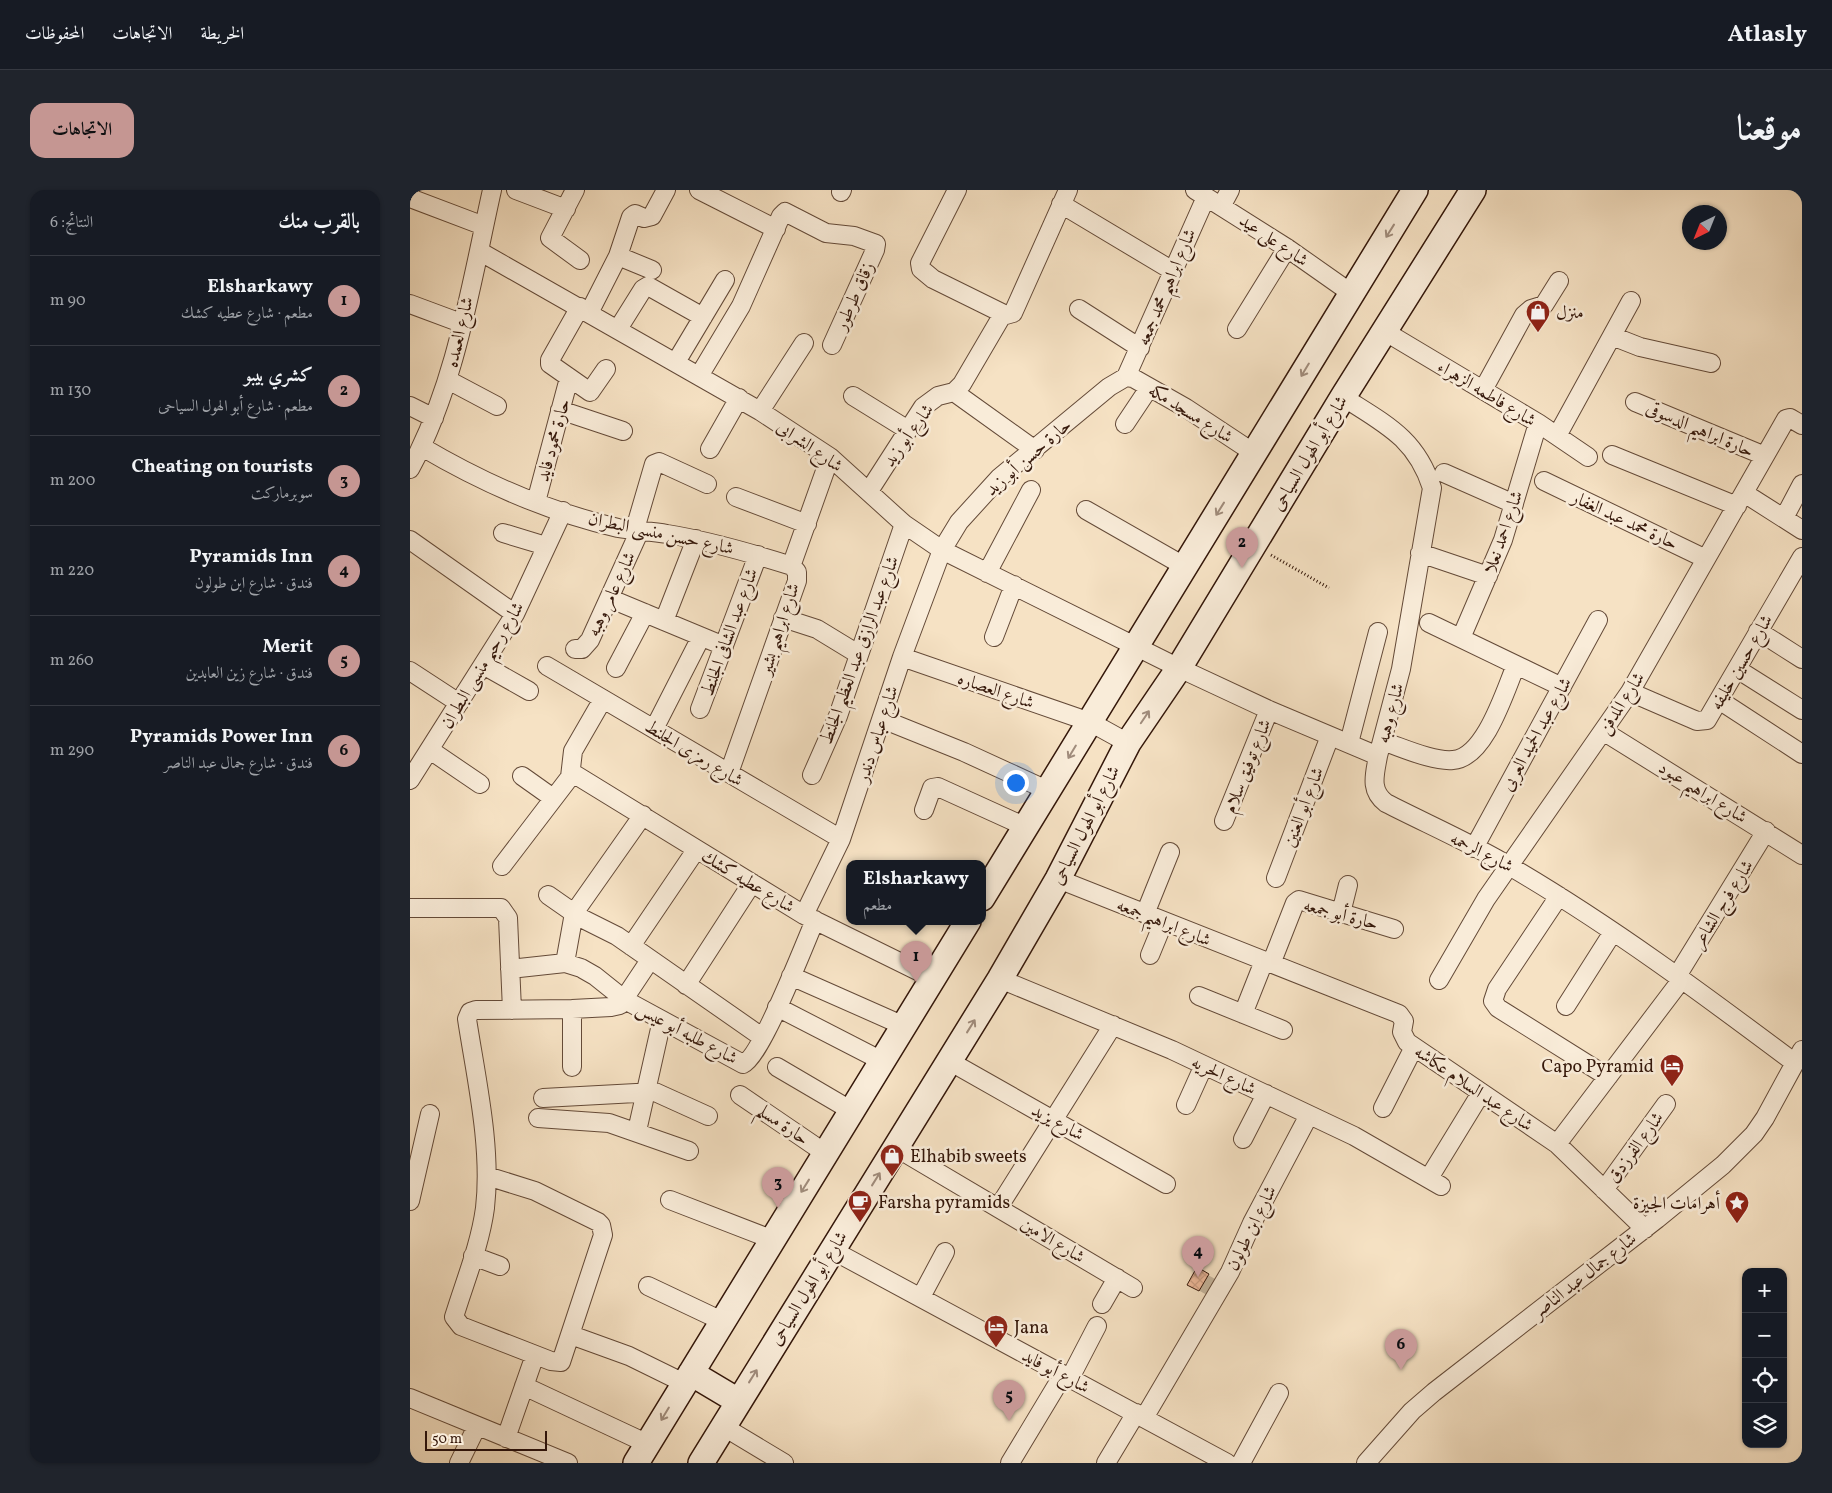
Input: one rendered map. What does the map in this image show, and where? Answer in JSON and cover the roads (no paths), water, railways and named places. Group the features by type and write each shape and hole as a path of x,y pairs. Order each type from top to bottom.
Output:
{"main road":[{"path":"986,892 1415,190"},
{"name":"شارع أبو الهول السياحى","path":"701,1463 1000,978 1058,879 1128,743 1179,668 1384,331 1473,190"},
{"path":"642,1453 771,1239 965,925"},
{"path":"687,1378 738,1401"}],"street":[{"name":"شارع العمده","path":"410,469 422,447 448,380 492,190"},
{"path":"516,190 566,209"},
{"path":"575,190 550,238 554,243 580,260"},
{"path":"606,369 590,392 551,366 550,360 585,310 618,256 631,216 635,214 644,218 652,216 666,190"},
{"path":"699,190 776,229"},
{"path":"957,190 920,262 922,269 933,280 1008,312"},
{"name":"شارع على عيد","path":"1200,193 1226,198 1287,248 1351,293"},
{"name":"شارع ابراهيم محمد جمعه","path":"1126,377 1173,271 1200,193"},
{"path":"1064,197 1173,271"},
{"name":"شارع أبو زيد","path":"869,491 908,430 929,402 938,396 954,392 962,384 1008,312 1064,197"},
{"path":"410,198 484,226"},
{"name":"زقاق طرطور","path":"699,376 741,306 781,216 788,212 826,233 854,236 876,244 832,345"},
{"path":"1237,329 1287,248"},
{"name":"شارع الشرابى","path":"478,251 760,411 830,457 904,524 942,550 1137,645 1179,668"},
{"path":"618,256 652,270"},
{"path":"676,362 725,280"},
{"path":"1484,390 1524,315 1532,309 1544,305 1559,281"},
{"path":"618,329 643,289 648,286 703,317"},
{"path":"1557,436 1630,302"},
{"path":"410,304 462,323"},
{"path":"1078,309 1140,348"},
{"name":"شارع فاطمه الزهراء","path":"1384,331 1538,423 1588,457"},
{"path":"1612,336 1636,346 1711,363"},
{"path":"760,411 804,344"},
{"name":"شارع مسجد مكه","path":"1126,377 1133,378 1186,408 1254,454"},
{"name":"حارة حسن أبو زيد","path":"942,550 959,522 999,478 1109,387 1126,377"},
{"name":"حارة محمود فايد","path":"536,502 569,378"},
{"path":"448,380 498,406"},
{"path":"1125,424 1149,388"},
{"path":"954,392 1035,450"},
{"path":"853,396 908,430"},
{"path":"710,449 738,398"},
{"name":"شارع وهبه","path":"1343,398 1391,429 1416,452 1426,470 1432,488 1401,670 1380,748"},
{"name":"حارة ابراهيم الدسوقى","path":"1635,402 1765,456"},
{"path":"410,406 434,418"},
{"path":"560,410 623,431"},
{"name":"شارع المدفن","path":"1439,980 1478,910 1630,692 1765,456 1795,421"},
{"name":"شارع احمد نعلا","path":"1461,638 1503,540 1538,423"},
{"name":"شارع حسن منسى البطران","path":"422,447 468,474 563,511 619,528 696,539 792,566"},
{"path":"1612,455 1740,499 1784,518 1802,530"},
{"name":"شارع ابراهيم بشير","path":"729,773 797,581 797,572 792,566 830,457"},
{"name":"شارع عامر وهبه","path":"575,649 582,649 590,640 611,599 637,530 654,464 659,462 707,484"},
{"path":"1444,473 1514,504"},
{"name":"حارة محمد عبد الغفار","path":"1544,482 1706,559"},
{"path":"1784,518 1802,484"},
{"path":"987,572 1031,490"},
{"path":"736,497 807,524"},
{"path":"1086,510 1184,566"},
{"name":"شارع رحيم منسى البطران","path":"410,780 421,756 459,703 515,614 563,511"},
{"name":"شارع عبد الرازق عبد العظيم الجلنط","path":"812,775 838,716 904,524"},
{"path":"503,533 546,546"},
{"path":"664,621 696,539"},
{"path":"410,540 515,614"},
{"name":"شارع عباس دندر","path":"809,917 841,839 902,657 942,550"},
{"path":"1420,553 1488,576"},
{"name":"شارع عبد الشافى الجلنط","path":"700,709 758,555"},
{"name":"شارع حسين خليفه","path":"1630,692 1700,722 1709,718 1802,557"},
{"path":"994,637 1014,585"},
{"path":"611,599 724,646"},
{"path":"616,668 645,613"},
{"path":"783,618 817,629 858,654"},
{"name":"شارع عبد الحميد العربى","path":"1474,848 1598,620"},
{"path":"1429,623 1562,687"},
{"path":"1758,631 1802,659"},
{"path":"1349,743 1378,632"},
{"path":"654,729 701,637"},
{"name":"شارع العصاره","path":"902,657 1090,722 1128,743"},
{"path":"484,664 529,691"},
{"path":"1179,668 1269,710 1349,743 1452,760 1464,757 1483,739 1516,665"},
{"name":"شارع رمزى الجلنط","path":"548,666 841,839"},
{"path":"1737,669 1802,710"},
{"path":"410,671 459,703"},
{"path":"502,866 571,772 573,751 603,699"},
{"path":"1719,700 1802,754"},
{"name":"شارع توفيق سلام","path":"1224,821 1269,710"},
{"path":"882,719 964,752 1048,791"},
{"name":"شارع ابراهيم عبود","path":"1603,731 1710,789 1802,855"},
{"name":"شارع أبو العنين","path":"1276,878 1330,736"},
{"name":"شارع الرحمه","path":"1380,748 1374,786 1380,799 1509,866 1559,896 1798,1056"},
{"path":"421,756 480,784"},
{"name":"شارع عطيه كشك","path":"571,772 643,815 696,850 809,917 932,978"},
{"path":"522,776 553,798"},
{"path":"924,810 932,788 938,787 1026,827"},
{"path":"565,963 574,913 643,815"},
{"name":"شارع فرج الشاعر","path":"1557,1144 1680,978 1766,831"},
{"path":"631,946 696,850"},
{"path":"1145,914 1170,852"},
{"name":"شارع ابراهيم جمعه","path":"1058,879 1267,963"},
{"path":"686,985 752,883"},
{"path":"1341,912 1348,885"},
{"path":"548,895 574,913 618,936 762,1037"},
{"path":"1559,896 1497,989 1492,1001 1498,1008 1608,1077"},
{"name":"حارة أبو جمعه","path":"1267,963 1296,902 1300,900 1394,929"},
{"path":"410,908 502,908 508,918 512,1010"},
{"name":"شارع طلبه أبو عيس","path":"510,969 565,963 588,971 625,1000 743,1064 748,1062 762,1037 791,976 809,917"},
{"path":"1150,955 1164,921"},
{"path":"1566,1006 1613,932"},
{"path":"487,1176 535,1191 598,1222 601,1226 603,1235 561,1362 551,1361 461,1326 454,1317 473,1256 484,1209 487,1176 480,1106 467,1019 473,1010 572,1009 620,1005 650,960"},
{"path":"1243,1014 1267,963"},
{"name":"شارع عبد السلام عكاشه","path":"1267,963 1399,1014 1404,1022 1403,1036 1414,1047 1557,1144 1645,1228"},
{"path":"791,976 904,1026"},
{"name":"شارع الحريه","path":"1000,978 1113,1024 1266,1094 1366,1142 1435,1182 1481,1092"},
{"path":"1199,996 1283,1030"},
{"path":"777,1007 882,1061"},
{"path":"572,1009 572,1067"},
{"path":"637,1131 662,1020"},
{"path":"998,1208 1113,1024"},
{"path":"1383,1108 1414,1047"},
{"name":"شارع جمال عبد الناصر","path":"1366,1463 1412,1410 1723,1166 1754,1134 1765,1118 1798,1056"},
{"name":"شارع يزيد","path":"948,1061 1166,1184"},
{"path":"1186,1105 1204,1065"},
{"path":"777,1067 852,1111"},
{"path":"543,1098 655,1092 708,1116"},
{"path":"1244,1139 1266,1094"},
{"name":"حارة مسلم","path":"740,1095 825,1153"},
{"name":"شارع الفرزدق","path":"1604,1190 1666,1104"},
{"path":"410,1201 416,1146 430,1114"},
{"name":"شارع ابن طولون","path":"1106,1463 1140,1416 1230,1272 1252,1223 1309,1115"},
{"path":"538,1118 609,1123 637,1131 690,1152"},
{"name":"شارع الامين","path":"895,1147 1133,1288"},
{"path":"670,1200 771,1239"},
{"name":"شارع أبو فايد","path":"832,1250 1227,1463"},
{"path":"921,1298 945,1252"},
{"path":"473,1256 500,1266"},
{"path":"1102,1304 1117,1278"},
{"path":"648,1286 722,1321"},
{"path":"1010,1463 1097,1326"},
{"path":"571,1335 687,1378"},
{"path":"506,1438 535,1355"},
{"path":"524,1386 642,1453"},
{"path":"1241,1463 1280,1393"},
{"path":"410,1398 568,1463"},
{"path":"459,1463 477,1426"},
{"path":"724,1427 784,1463"}],"place":[{"name":"منزل","path":"1538,333"},
{"name":"كشري بيبو","path":"1242,568"},
{"name":"Elsharkawy","path":"916,982"},
{"name":"Capo Pyramid","path":"1672,1087"},
{"name":"Elhabib sweets","path":"892,1177"},
{"name":"Cheating on tourists","path":"778,1208"},
{"name":"Farsha pyramids","path":"860,1223"},
{"name":"أهرامات الجيزة","path":"1737,1224"},
{"name":"Pyramids Inn","path":"1198,1277"},
{"name":"Jana","path":"996,1348"},
{"name":"Pyramids Power Inn","path":"1401,1370"},
{"name":"Merit","path":"1009,1421"}]}
